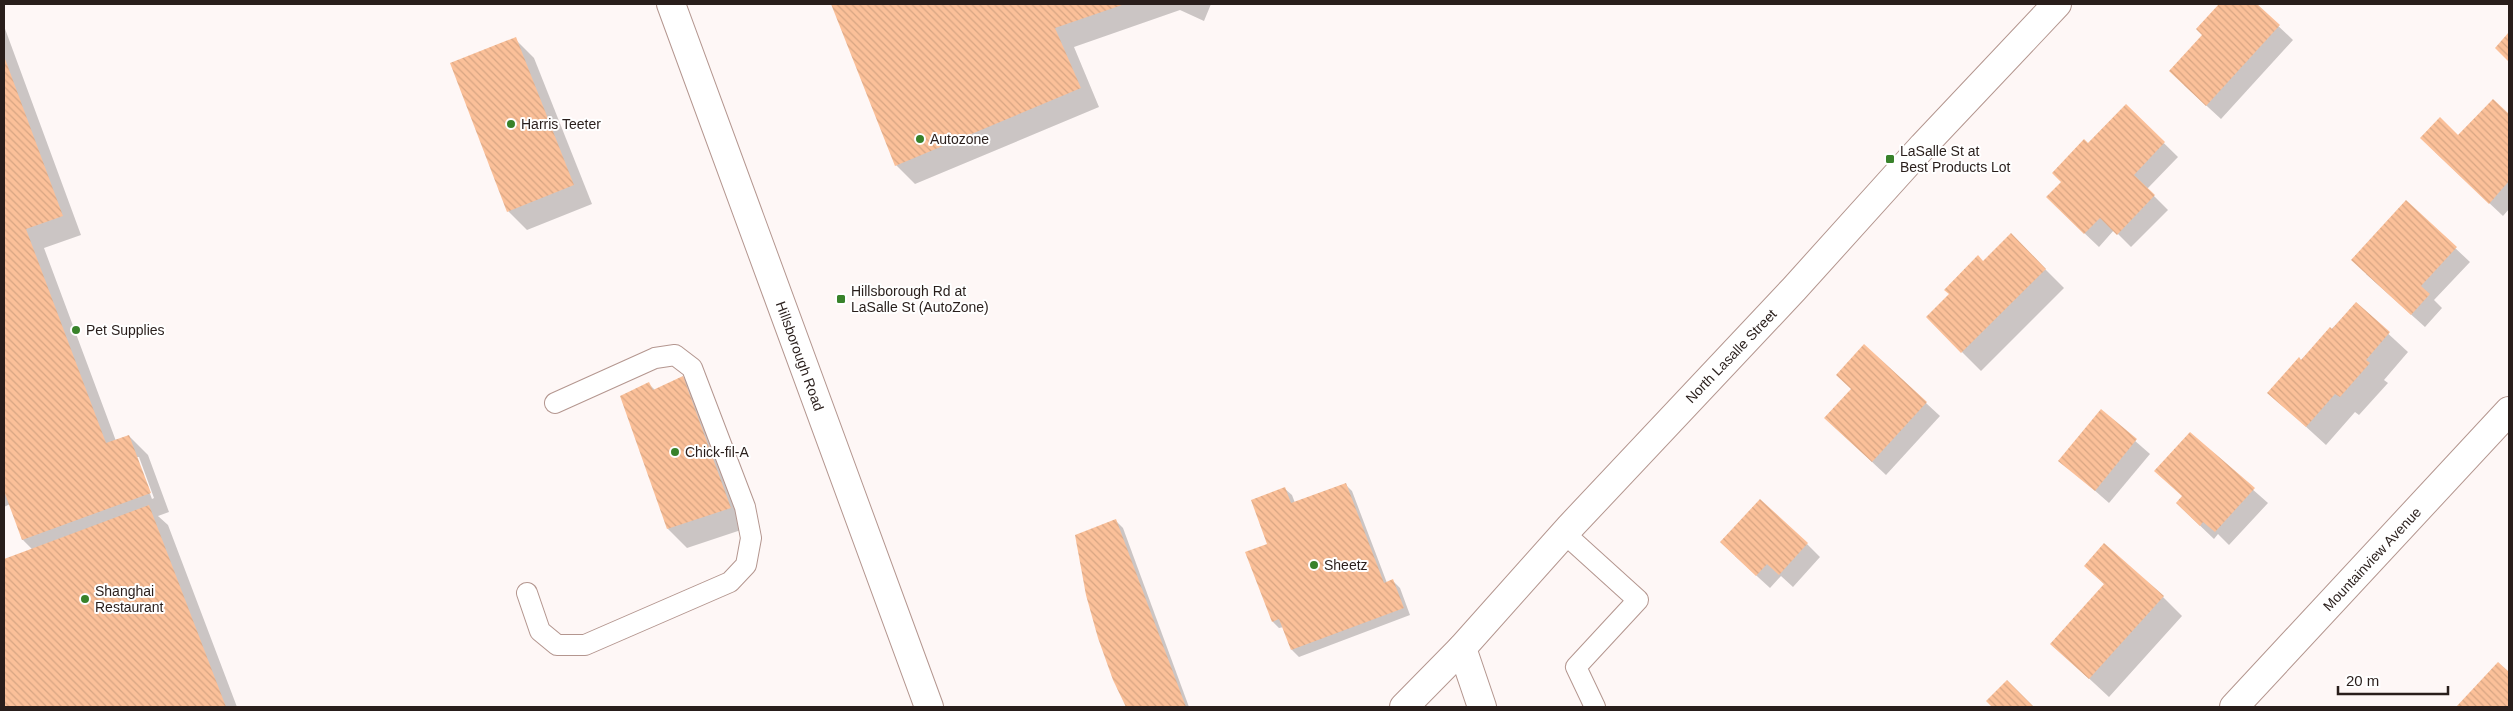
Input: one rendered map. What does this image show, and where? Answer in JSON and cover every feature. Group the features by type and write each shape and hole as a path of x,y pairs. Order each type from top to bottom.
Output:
{"street":[{"name":"Hillsborough Road","path":"671,4 929,707"},
{"name":"North Lasalle Street","path":"1404,707 1462,648 1564,533 1794,289 1923,146 2057,4"},
{"name":"Mountainview Avenue","path":"2241,705 2509,411"},
{"path":"1462,648 1482,707"}],"lane":[{"path":"527,593 540,630 558,645 584,645 730,582 746,565 751,538 745,507 692,368 675,355 655,358 556,403"},
{"path":"1564,533 1638,600 1576,667 1595,707"}],"building":[{"path":"831,4 1125,4 1055,28 1081,88 895,166"},
{"path":"2219,4 2257,4 2280,25 2206,106 2169,71 2202,35 2196,29"},
{"path":"2509,32 2509,62 2495,48"},
{"name":"Harris Teeter","path":"516,37 574,185 507,212 450,63"},
{"path":"4,56 63,216 26,229 106,443 129,435 151,493 22,540 4,491"},
{"path":"2493,99 2509,114 2509,181 2489,204 2420,138 2440,117 2458,135"},
{"path":"2126,104 2165,142 2134,175 2155,195 2117,235 2100,218 2084,234 2046,197 2061,182 2052,173 2084,139 2088,143"},
{"path":"2406,200 2457,247 2421,286 2430,294 2411,315 2351,260"},
{"path":"2011,233 2046,269 1961,353 1926,317 1949,294 1944,290 1978,255 1983,261"},
{"path":"2356,302 2390,332 2366,360 2370,363 2340,397 2335,394 2306,427 2267,393 2299,357 2301,360 2330,327 2332,329"},
{"path":"1864,344 1927,402 1872,462 1824,418 1851,389 1836,375"},
{"name":"Chick-fil-A","path":"683,376 731,508 667,529 620,396 649,382 653,390"},
{"path":"2101,409 2137,439 2095,491 2058,461"},
{"path":"2190,432 2255,488 2215,532 2203,522 2200,526 2176,503 2182,496 2154,471"},
{"name":"Sheetz","path":"1346,483 1384,583 1393,579 1404,608 1291,650 1279,619 1272,622 1245,552 1267,544 1251,500 1285,487 1291,503"},
{"path":"1760,499 1808,543 1779,575 1767,564 1756,576 1720,542"},
{"path":"149,505 226,707 4,707 4,559"},
{"path":"1116,519 1186,707 1126,707 1113,680 1098,638 1086,595 1075,535"},
{"path":"2104,543 2164,596 2089,679 2050,644 2104,584 2084,566"},
{"path":"2498,662 2509,672 2509,707 2456,707"},
{"path":"2007,680 2034,707 1992,707 1986,701"}],"place":[{"name":"Harris Teeter","path":"511,124"},
{"name":"Autozone","path":"920,139"},
{"name":"LaSalle St at Best Products Lot","path":"1890,159"},
{"name":"Hillsborough Rd at LaSalle St (AutoZone)","path":"841,299"},
{"name":"Pet Supplies","path":"76,330"},
{"name":"Chick-fil-A","path":"675,452"},
{"name":"Sheetz","path":"1314,565"},
{"name":"Shanghai Restaurant","path":"85,599"}]}
